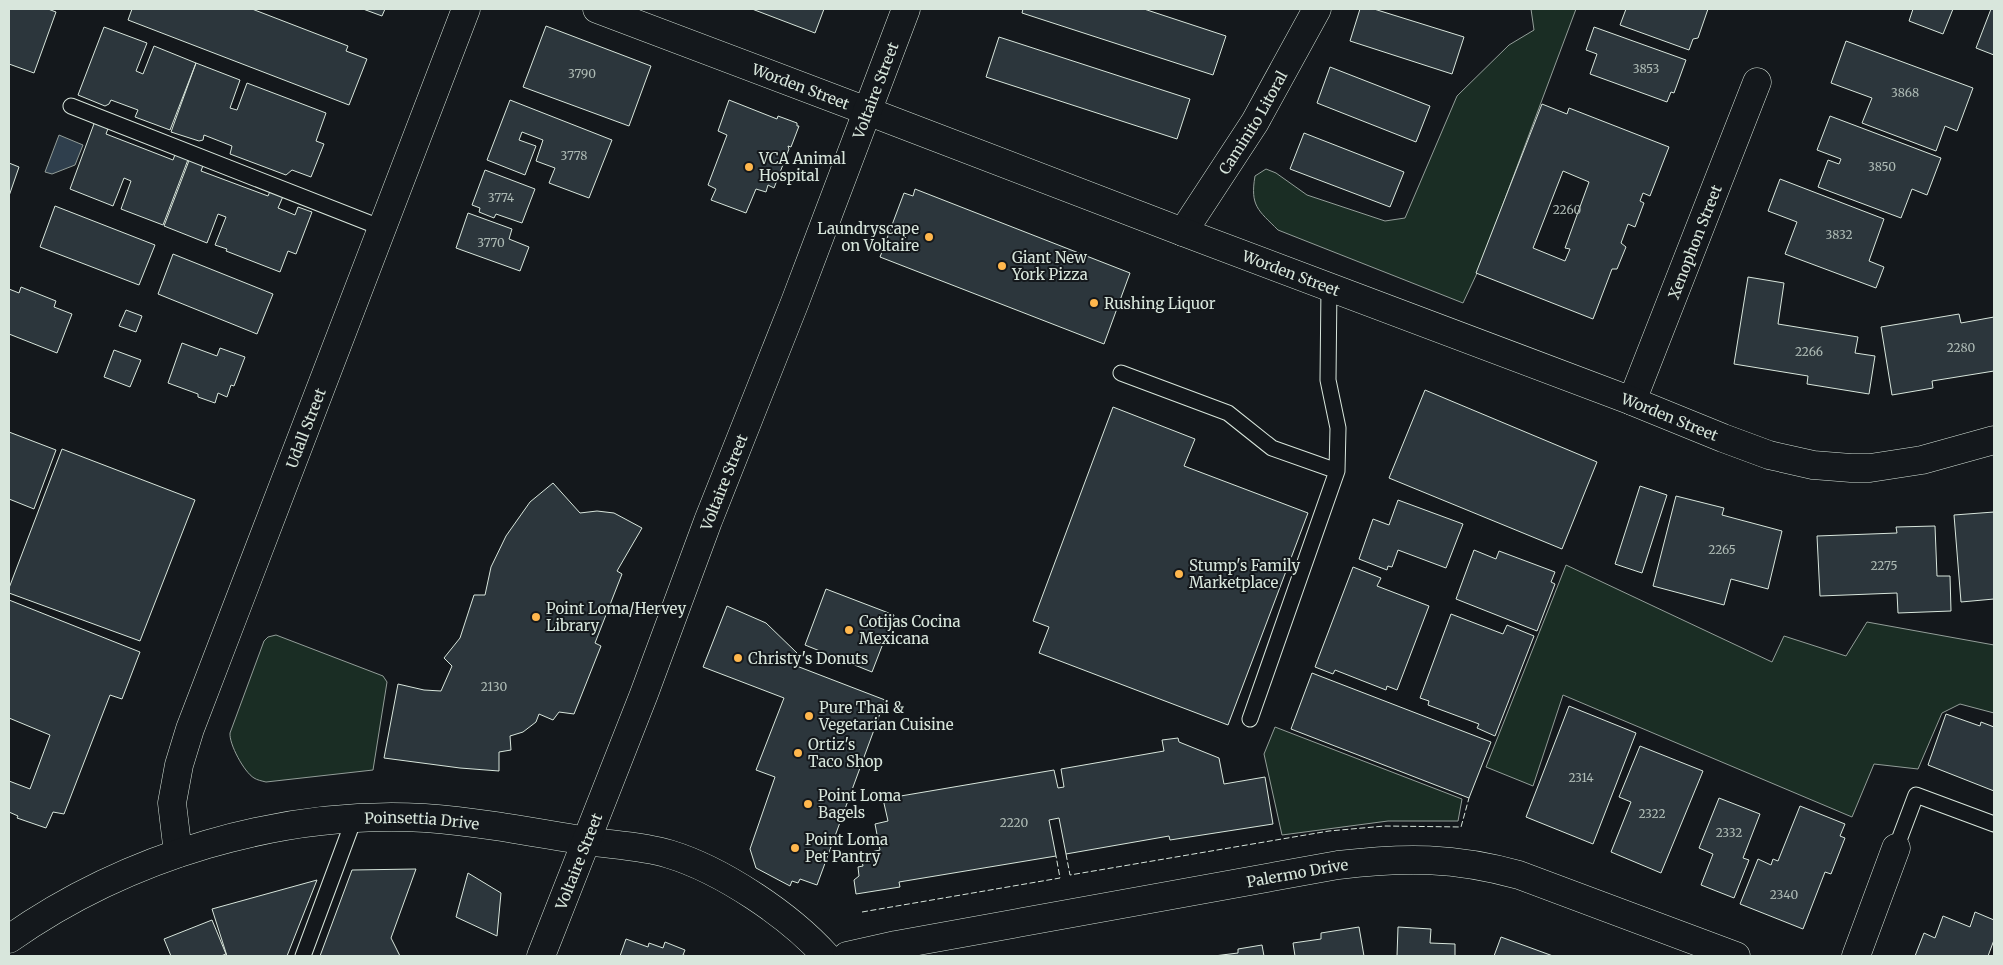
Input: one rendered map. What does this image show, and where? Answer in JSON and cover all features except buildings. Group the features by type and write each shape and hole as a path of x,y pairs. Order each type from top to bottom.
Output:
{"street":[{"name":"Udall Street","path":"178,854 172,803 177,774 190,729 466,9"},
{"name":"Worden Street","path":"597,9 1632,401 1769,455 1813,465 1851,468 1890,466 1922,460 1994,440"},
{"name":"Voltaire Street","path":"541,956 644,694 708,521 795,302 906,9"},
{"name":"Caminito Litoral","path":"1184,232 1255,122 1317,9"},
{"name":"Xenophon Street","path":"1632,401 1757,82"},
{"name":"Poinsettia Drive","path":"9,940 47,914 139,869 178,854 264,830 354,819 424,818 479,823 669,854 717,874 768,907 826,956"},
{"path":"1856,956 1896,848"},
{"name":"Palermo Drive","path":"846,956 896,945 1338,865 1409,859 1447,860 1487,866 1519,875 1736,956"}],"lane":[{"path":"71,106 382,228"},
{"path":"1250,719 1337,471 1338,428 1328,380 1329,286"},
{"path":"1121,373 1228,413 1272,448 1337,471"},
{"path":"1896,848 1916,795 1994,824"},
{"path":"304,956 354,819"}],"green space":[{"path":"1531,9 1576,9 1478,271 1463,303 1278,230 1257,207 1254,194 1255,176 1266,169 1276,173 1307,195 1385,221 1405,218 1457,96 1509,45 1534,30"},
{"path":"1566,565 1772,662 1784,636 1846,656 1867,622 1994,645 1994,713 1960,704 1942,713 1918,769 1874,764 1852,817 1563,695 1533,786 1486,767"},
{"path":"276,635 383,676 387,682 373,770 266,782 254,778 246,770 235,750 230,733 264,641 268,637"},
{"path":"1275,727 1462,799 1458,821 1388,821 1282,835 1264,754"}],"water":[{"path":"59,135 83,145 75,165 52,174 45,172"}],"fence":[{"path":"1066,854 1070,875 1329,831 1385,826 1461,827 1469,798"},
{"path":"862,912 1060,878 1056,856"}],"place":[{"name":"VCA Animal Hospital","path":"749,167"},
{"name":"Laundryscape on Voltaire","path":"929,237"},
{"name":"Giant New York Pizza","path":"1002,266"},
{"name":"Rushing Liquor","path":"1094,303"},
{"name":"Stump's Family Marketplace","path":"1179,574"},
{"name":"Point Loma/Hervey Library","path":"536,617"},
{"name":"Cotijas Cocina Mexicana","path":"849,630"},
{"name":"Christy's Donuts","path":"738,658"},
{"name":"Pure Thai & Vegetarian Cuisine","path":"809,716"},
{"name":"Ortiz's Taco Shop","path":"798,753"},
{"name":"Point Loma Bagels","path":"808,804"},
{"name":"Point Loma Pet Pantry","path":"795,848"}]}
